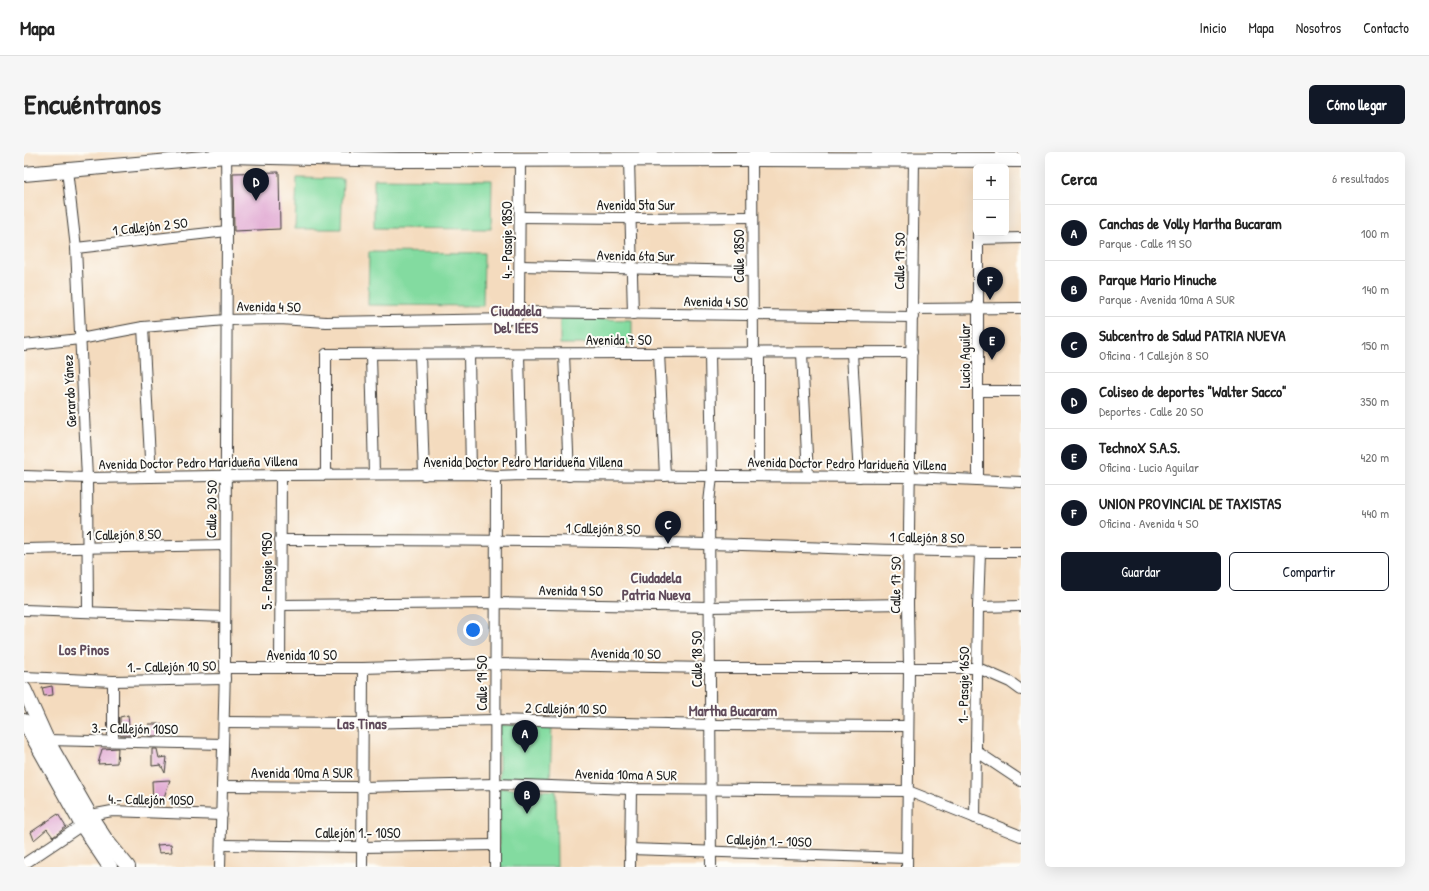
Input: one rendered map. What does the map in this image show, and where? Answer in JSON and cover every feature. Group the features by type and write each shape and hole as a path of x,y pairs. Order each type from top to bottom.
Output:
{"street":[{"path":"24,174 226,154 399,156 520,160 554,156 629,160 694,156 752,159 844,156 920,157 978,163 1021,160"},
{"name":"Calle 20 SO","path":"220,867 225,679 226,154"},
{"name":"Calle 17 SO","path":"907,865 909,668 908,604 912,352 920,157"},
{"name":"Calle 18SO","path":"752,159 753,315 756,353 760,476"},
{"name":"4.- Pasaje 18SO","path":"518,315 520,266 520,160"},
{"path":"629,160 633,314"},
{"name":"Gerardo Yánez","path":"67,170 76,248 87,478 88,611"},
{"name":"Avenida 5ta Sur","path":"520,217 752,217"},
{"name":"1 Callejón 2 SO","path":"76,248 227,231"},
{"path":"978,236 1021,238"},
{"name":"Lucio Aguilar","path":"978,236 978,480"},
{"name":"Avenida 6ta Sur","path":"520,266 752,271"},
{"name":"Avenida 4 SO","path":"24,345 80,339 143,327 226,320 326,322 518,315 913,313 978,308 1021,308"},
{"path":"143,327 151,477"},
{"path":"852,352 859,477"},
{"name":"Avenida 7 SO","path":"326,474 326,354 912,352"},
{"path":"659,353 665,476"},
{"name":"Calle 18 SO","path":"710,353 712,476 709,503 711,867"},
{"path":"802,353 808,476"},
{"path":"371,354 374,474"},
{"path":"420,354 424,475"},
{"path":"469,354 471,474"},
{"path":"519,354 522,475"},
{"path":"564,354 569,476"},
{"path":"978,391 1021,392"},
{"name":"Avenida Doctor Pedro Maridueña Villena","path":"24,476 87,478 326,474 471,474 496,476 808,476 911,477 1021,482"},
{"name":"5.- Pasaje 19SO","path":"280,668 281,475"},
{"name":"Calle 19 SO","path":"495,867 496,476"},
{"name":"1 Callejón 8 SO","path":"280,540 496,540 709,544 909,551 1021,552"},
{"name":"1 Callejón 8 SO","path":"24,549 225,545"},
{"name":"1.- Pasaje 16SO","path":"975,818 980,552"},
{"name":"Avenida 9 SO","path":"280,605 496,603 710,608 908,604"},
{"path":"978,607 1021,606"},
{"path":"24,610 88,611 225,617"},
{"name":"Avenida 10 SO","path":"225,668 363,668 495,664 710,668 978,668 1010,682 1021,690"},
{"path":"362,867 363,668"},
{"name":"1.- Callejón 10 SO","path":"24,677 113,681 225,679"},
{"path":"113,681 113,741"},
{"path":"24,689 46,740 110,867"},
{"name":"2 Callejón 10 SO","path":"224,722 362,723 495,720 711,725 908,726"},
{"path":"24,721 86,821 106,840 128,867"},
{"name":"3.- Callejón 10SO","path":"46,740 223,744"},
{"path":"976,751 1021,781"},
{"name":"Avenida 10ma A SUR","path":"222,786 362,787 495,784 630,789 908,791 1021,836"},
{"path":"630,789 630,867"},
{"name":"4.- Callejón 10SO","path":"24,864 96,814 112,811 222,815"},
{"name":"Callejón 1.- 10SO","path":"221,845 362,847 495,845"},
{"name":"Callejón 1.- 10SO","path":"630,849 711,852 907,865"}],"green space":[{"path":"297,178 343,179 341,229 295,229"},
{"path":"374,179 492,180 491,229 374,228"},
{"path":"369,252 484,253 483,306 368,305"},
{"path":"560,318 632,320 632,344 560,344"},
{"path":"499,725 552,725 550,783 499,781"},
{"path":"498,788 556,791 557,867 499,867"}],"building":[{"path":"279,172 280,229 234,231 233,173"},
{"path":"52,686 53,695 44,696 42,688"},
{"path":"128,715 130,735 120,735 120,717"},
{"path":"149,724 161,724 161,736 149,736"},
{"path":"118,748 117,763 98,764 102,749"},
{"path":"152,749 157,749 159,758 167,757 165,773 161,765 152,766"},
{"path":"170,780 162,803 153,804 152,781"},
{"path":"58,814 66,827 53,837 47,829 34,840 31,832"},
{"path":"171,844 172,852 159,853 157,845"}],"place":[{"name":"Coliseo de deportes \"Walter Sacco\"","path":"256,201"},
{"name":"UNION PROVINCIAL DE TAXISTAS","path":"990,300"},
{"name":"TechnoX S.A.S.","path":"992,360"},
{"name":"Subcentro de Salud PATRIA NUEVA","path":"668,544"},
{"name":"Canchas de Volly Martha Bucaram","path":"525,753"},
{"name":"Parque Mario Minuche","path":"527,814"}],"district":[{"name":"Ciudadela Del IEES","path":"516,318"},
{"name":"Ciudadela Patria Nueva","path":"656,586"},
{"name":"Los Pinos","path":"84,649"},
{"name":"Martha Bucaram","path":"733,710"},
{"name":"Las Tinas","path":"362,723"}]}
